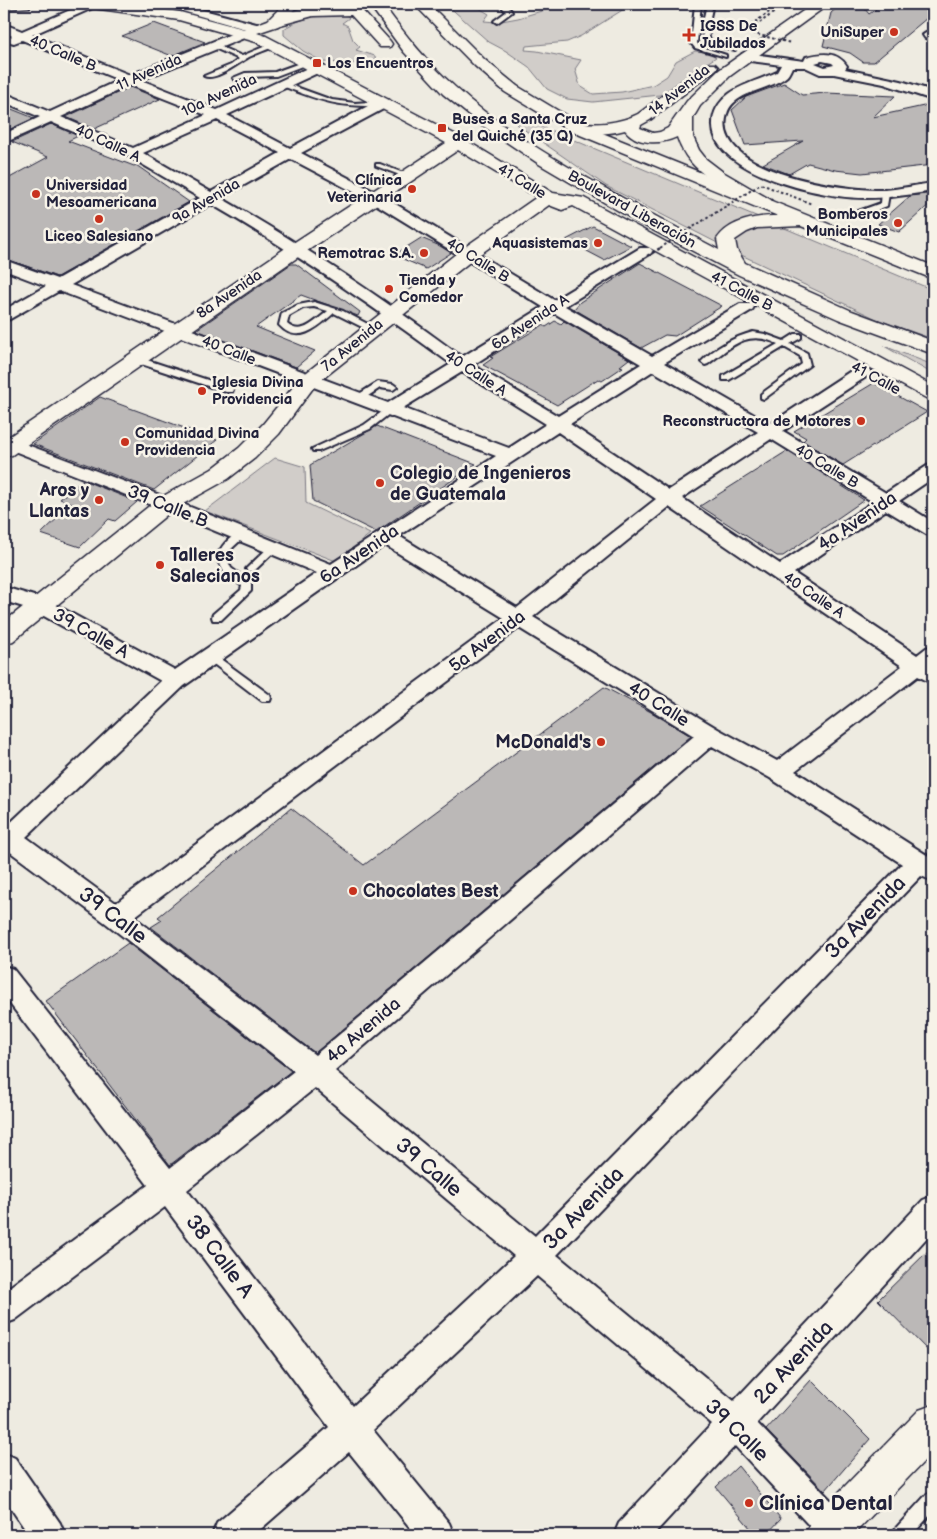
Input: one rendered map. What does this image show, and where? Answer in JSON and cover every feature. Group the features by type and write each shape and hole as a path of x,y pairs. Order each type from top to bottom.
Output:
{"main road":[{"path":"4,5 25,4"},
{"name":"41 Calle","path":"93,4 143,9 251,31 273,45 458,143 646,254 746,307 791,340 863,371 933,408"},
{"name":"11 Avenida","path":"251,31 273,23 292,4"},
{"name":"Boulevard Liberación","path":"376,4 399,37 433,75 482,117 553,166 645,218 737,265 844,315 933,348"},
{"path":"421,4 480,63 511,89 574,127 933,273"},
{"name":"14 Avenida","path":"766,205 726,182 698,159 687,143 683,129 690,107 735,54 751,31 798,4"},
{"name":"14 Avenida","path":"574,127 607,129 632,124 735,54 822,4"},
{"path":"273,23 303,12 355,11 396,56 446,101 463,112 482,117"},
{"path":"632,124 632,129 636,133 649,137 659,137 674,131 685,118"},
{"name":"8a Avenida","path":"6,445 374,197 458,143"},
{"name":"7a Avenida","path":"4,636 166,504 220,474 247,453 271,429 309,380 469,253 549,197"},
{"name":"41 Calle B","path":"549,197 578,202 933,394"},
{"path":"737,265 728,250 726,239 734,230 747,224 770,221 810,223"},
{"path":"892,256 933,267"},
{"path":"844,315 897,346 933,360"},
{"path":"829,1531 933,1424"}],"street":[{"path":"4,44 93,4"},
{"name":"41 Calle","path":"168,4 251,31"},
{"name":"40 Calle B","path":"4,28 216,114 374,197 469,253 553,306 771,432 933,530"},
{"name":"11 Avenida","path":"4,138 130,80 212,45 251,31"},
{"path":"735,54 788,63 809,64 810,60 822,57 836,60 837,68 880,76 933,96"},
{"path":"788,63 782,74 734,96 720,112 719,131 731,151 758,169 795,183 839,192 885,194 933,187"},
{"name":"10a Avenida","path":"133,153 282,84 313,65"},
{"path":"880,76 918,76"},
{"name":"40 Calle A","path":"4,97 133,153 258,225 294,251 392,313 462,365 558,424 781,572 928,665"},
{"name":"9a Avenida","path":"4,316 213,198 289,152 384,103"},
{"name":"6a Avenida A","path":"390,409 553,306 646,254"},
{"name":"40 Calle","path":"4,265 511,455"},
{"name":"6a Avenida","path":"6,838 176,680 385,536 652,363 746,307"},
{"name":"5a Avenida","path":"116,917 519,617 669,498 863,371"},
{"name":"39 Calle B","path":"6,445 166,504 332,572"},
{"name":"4a Avenida","path":"781,572 933,470"},
{"name":"40 Calle","path":"385,536 710,735 778,772 926,867"},
{"name":"39 Calle A","path":"4,594 40,605 176,680"},
{"path":"778,772 928,665"},
{"name":"4a Avenida","path":"4,1309 168,1188 315,1070 710,735"},
{"name":"39 Calle","path":"6,838 116,917 315,1070 535,1257 736,1424 829,1531"},
{"name":"3a Avenida","path":"229,1535 351,1429 535,1257 926,867"},
{"name":"38 Calle A","path":"4,977 168,1188 351,1429 437,1535"},
{"name":"2a Avenida","path":"631,1535 933,1210"},
{"path":"4,1468 48,1535"}],"lane":[{"path":"497,21 509,12 503,4"},
{"path":"698,4 694,43 697,47 735,54"},
{"path":"710,4 705,26 706,40 735,54"},
{"path":"212,45 242,58"},
{"path":"207,76 234,66 242,58 273,45"},
{"path":"236,78 245,75 276,74 313,65"},
{"path":"282,84 334,104 360,106 384,103"},
{"path":"378,165 407,176"},
{"path":"859,214 884,204 885,194"},
{"path":"332,311 305,331 290,331 283,321 285,316 294,309 305,305 312,305 332,311 373,329"},
{"path":"705,362 735,340 745,336 754,334 791,340 804,355 806,365 764,396"},
{"path":"726,378 791,340"},
{"path":"135,359 229,390"},
{"path":"359,398 378,384 393,387"},
{"path":"316,449 367,427 390,409"},
{"path":"217,617 246,591 247,585 224,568 222,560 222,553 226,547 241,535"},
{"path":"251,569 273,548"},
{"path":"211,656 266,698"},
{"path":"901,1535 933,1500"}],"path":[{"path":"751,31 751,29 783,6 779,5 751,31"},
{"path":"751,31 791,43"},
{"path":"646,254 761,184 812,204"}],"shaded area":[{"path":"446,4 469,4 466,7 479,8 489,14 484,21 496,22 518,18 565,4 632,4 581,36 567,42 526,46 525,50 581,60 575,69 580,86 593,94 622,92 653,85 667,76 676,61 695,51 708,52 716,57 701,67 684,83 660,95 593,102 567,99 547,89 529,67 489,42"},
{"path":"345,14 349,18 342,23 348,26 353,40 360,47 356,50 375,56 376,61 366,64 323,62 303,51 284,35 284,29 298,21 321,16"},
{"path":"526,120 933,290 933,339 881,321 735,252 606,186 516,124"},
{"path":"884,346 933,365 933,374"},
{"path":"275,458 305,467 306,503 370,534 336,561 205,511"}],"building":[{"path":"841,4 861,4 869,14 883,4 933,4 933,13 874,62 863,62 850,53 823,46 831,13"},
{"path":"154,23 205,42 172,56 122,36"},
{"path":"784,83 802,95 826,93 895,96 873,117 933,104 933,165 862,173 835,170 808,163 789,174 763,164 803,141 745,145 732,110 746,97"},
{"path":"130,87 160,99 94,129 66,117"},
{"path":"4,106 34,118 4,132"},
{"path":"51,124 78,136 68,141 134,166 136,165 189,202 57,277 4,258 4,181 48,157 12,142"},
{"name":"Bomberos Municipales","path":"933,193 933,201 899,232 878,224 910,196"},
{"name":"Aquasistemas","path":"593,226 631,246 604,260 566,240"},
{"name":"Remotrac S.A.","path":"421,238 451,253 426,269 394,255"},
{"path":"640,263 722,306 675,336 665,335 641,348 574,309 580,302"},
{"path":"291,264 296,264 360,312 358,316 301,295 256,327 315,351 296,367 196,330"},
{"path":"555,321 561,324 564,321 629,359 620,366 623,367 602,381 598,379 557,405 483,365 493,358 490,357 543,325 546,327"},
{"name":"Reconstructora de Motores","path":"874,383 927,412 843,465 803,441 806,438 794,431"},
{"name":"Comunidad Divina Providencia","path":"100,397 217,440 154,490 33,444"},
{"name":"Colegio de Ingenieros de Guatemala","path":"377,426 476,464 376,532 313,501 310,465"},
{"path":"787,451 864,500 783,556 777,556 700,506"},
{"path":"83,480 137,502 115,521 109,519 80,547 41,534 72,504 60,499"},
{"name":"Chocolates Best","path":"604,687 691,736 315,1053 151,927 162,920 158,917 291,808 364,865"},
{"path":"128,943 291,1071 170,1165 46,1001"},
{"path":"933,1246 933,1356 878,1300"},
{"path":"811,1380 870,1439 825,1491 766,1430"},
{"name":"Clínica Dental","path":"738,1466 781,1519 766,1535 756,1535 716,1487"}],"place":[{"name":"UniSuper","path":"894,32"},
{"name":"IGSS De Jubilados","path":"689,35"},
{"name":"Los Encuentros","path":"317,63"},
{"name":"Buses a Santa Cruz del Quiché (35 Q)","path":"442,128"},
{"name":"Clínica Veterinaria","path":"412,189"},
{"name":"Universidad Mesoamericana","path":"36,194"},
{"name":"Liceo Salesiano","path":"99,219"},
{"name":"Bomberos Municipales","path":"898,223"},
{"name":"Aquasistemas","path":"598,243"},
{"name":"Remotrac S.A.","path":"424,253"},
{"name":"Tienda y Comedor","path":"389,289"},
{"name":"Iglesia Divina Providencia","path":"202,391"},
{"name":"Reconstructora de Motores","path":"861,421"},
{"name":"Comunidad Divina Providencia","path":"125,442"},
{"name":"Colegio de Ingenieros de Guatemala","path":"380,483"},
{"name":"Aros y Llantas","path":"99,500"},
{"name":"Talleres Salecianos","path":"160,565"},
{"name":"McDonald's","path":"601,742"},
{"name":"Chocolates Best","path":"353,891"},
{"name":"Clínica Dental","path":"749,1503"}]}
